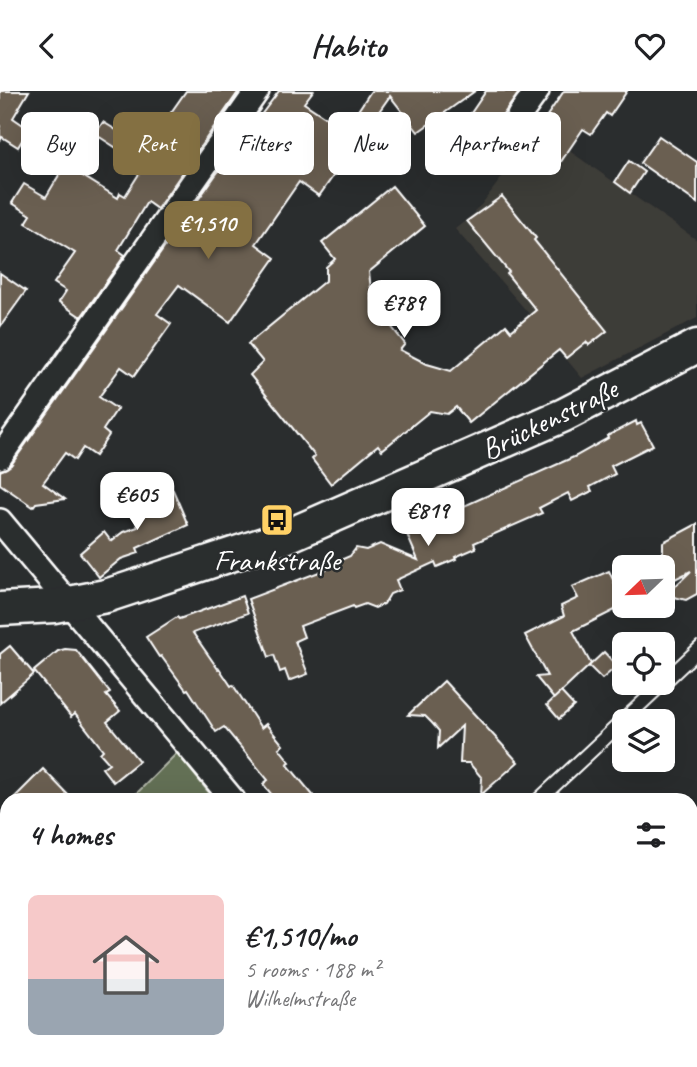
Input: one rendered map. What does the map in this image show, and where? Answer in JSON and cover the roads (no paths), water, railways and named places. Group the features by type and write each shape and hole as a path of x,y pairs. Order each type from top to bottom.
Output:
{"main road":[{"name":"Brückenstraße","path":"0,609 71,604 106,596 285,537 564,415 697,346"}],"street":[{"path":"0,457 257,91"},
{"path":"522,112 537,91"},
{"path":"0,521 227,793"}],"tram line":[{"path":"675,662 697,641"},
{"path":"646,709 697,661"},
{"path":"535,793 640,695"},
{"path":"556,793 612,741"}],"place":[{"name":"Frankstraße","path":"277,520"}]}
